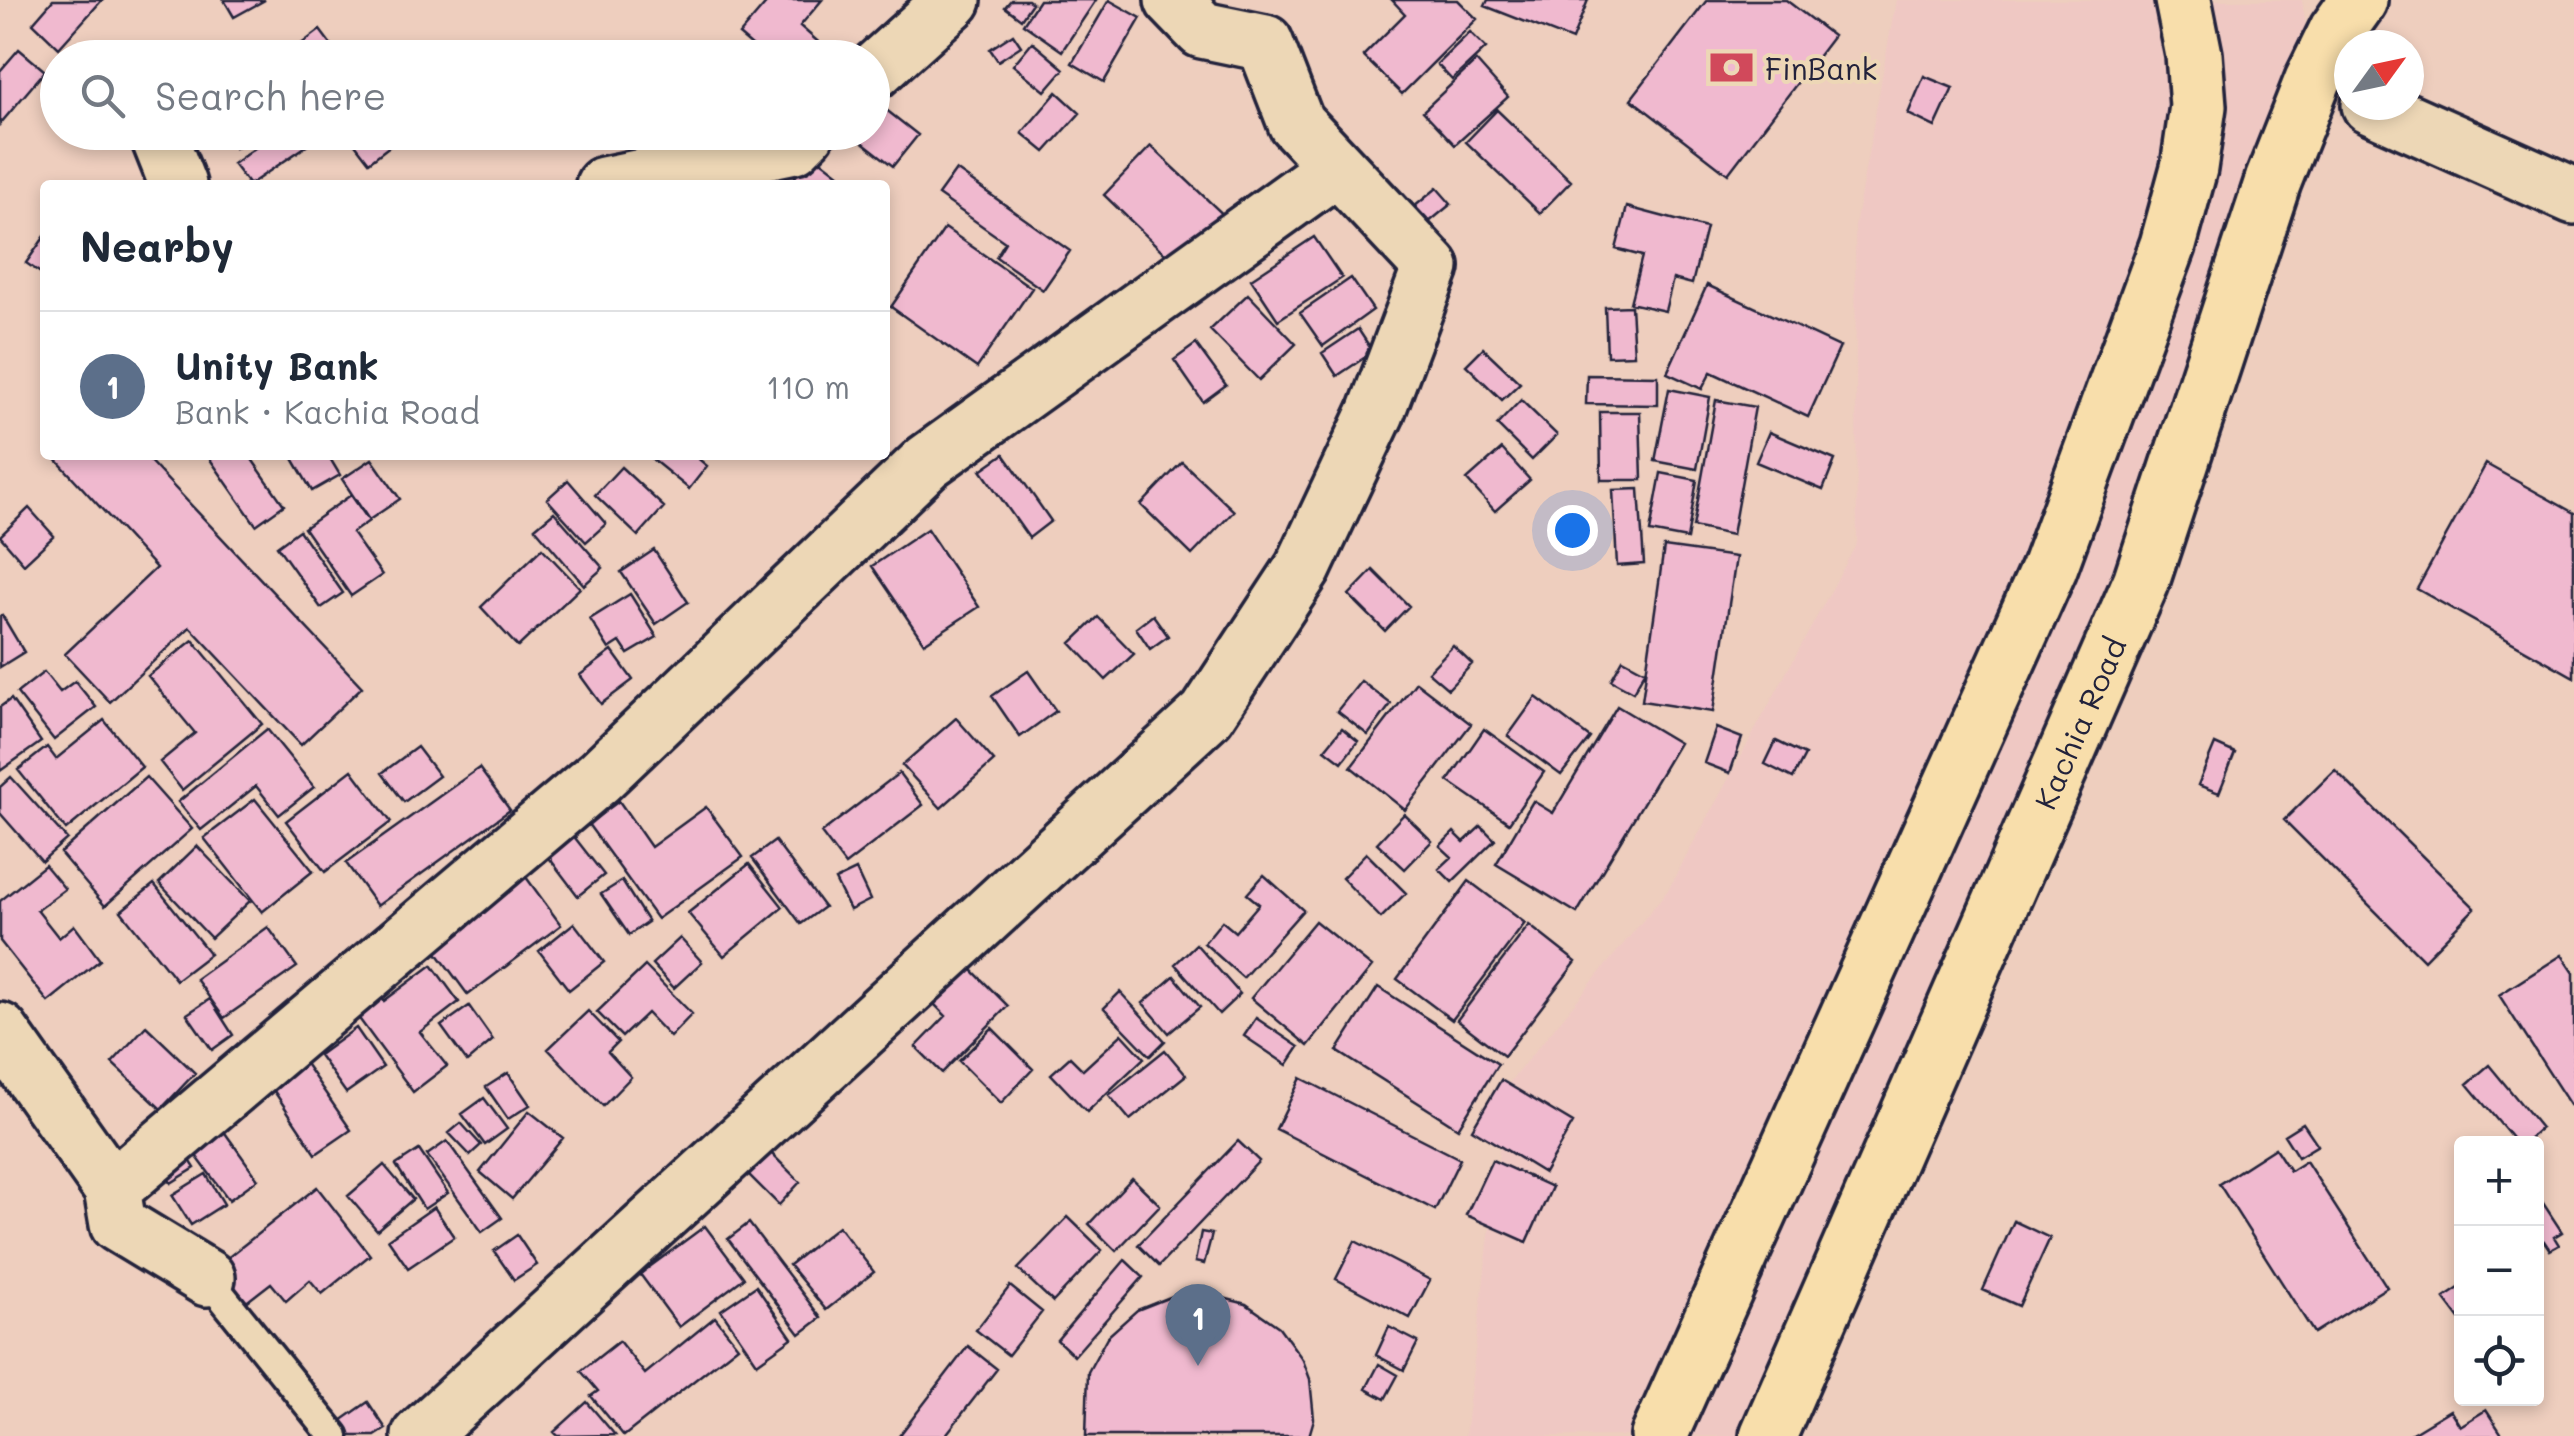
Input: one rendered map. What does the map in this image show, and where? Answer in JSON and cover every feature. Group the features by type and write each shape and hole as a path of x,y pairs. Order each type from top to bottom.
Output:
{"main road":[{"path":"1659,1436 2049,568 2162,263 2189,168 2198,106 2194,55 2183,0"},
{"name":"Kachia Road","path":"1768,1436 2141,582 2273,181 2331,88 2337,32 2359,0"}],"street":[{"path":"890,57 953,0"},
{"path":"420,1436 1207,714 1302,568 1376,413 1431,267 1296,123 1264,42 1202,30 1173,0"},
{"path":"2404,120 2574,196"},
{"path":"164,150 176,180"},
{"path":"628,180 770,150"},
{"path":"112,1189 600,777 926,462 1337,168"},
{"path":"0,1031 112,1189 118,1224 207,1278"}],"lane":[{"path":"207,1278 334,1436"}],"shaded area":[{"path":"1896,0 2302,0 2322,145 2107,656 1757,1436 1465,1436 1507,1085 1668,890 1857,543 1855,226"}],"building":[{"path":"53,0 102,0 66,40 51,40 33,23"},
{"path":"224,0 265,0 234,17"},
{"path":"769,0 822,0 800,26 816,40 745,40 739,35"},
{"path":"1011,0 1032,3 1021,19 1005,7"},
{"path":"1039,0 1096,0 1062,51 1023,24"},
{"path":"1109,0 1141,18 1104,82 1072,63"},
{"path":"1392,0 1458,0 1477,19 1402,94 1363,56 1405,14"},
{"path":"1488,0 1588,0 1572,40 1485,6"},
{"name":"FinBank","path":"1707,0 1786,0 1833,36 1728,174 1631,99"},
{"path":"320,30 328,40 307,40"},
{"path":"1470,32 1486,48 1452,80 1437,64"},
{"path":"1013,34 1021,46 998,61 990,49"},
{"path":"1032,42 1064,69 1045,91 1013,65"},
{"path":"19,49 40,67 40,77 0,124 0,71"},
{"path":"1476,61 1508,97 1455,145 1423,111"},
{"path":"1924,76 1953,88 1935,127 1908,114"},
{"path":"1057,92 1080,113 1045,152 1022,133"},
{"path":"1497,110 1571,181 1540,213 1466,142"},
{"path":"890,113 918,135 893,166 873,150 890,150"},
{"path":"1151,146 1232,223 1185,273 1104,195"},
{"path":"252,150 301,150 256,180 245,180 233,164"},
{"path":"360,150 385,150 369,162"},
{"path":"813,154 847,180 793,180"},
{"path":"956,170 1070,251 1043,290 996,257 1005,242 938,195"},
{"path":"1437,188 1451,204 1428,223 1414,207"},
{"path":"1627,207 1706,228 1692,284 1673,279 1665,311 1630,303 1642,256 1616,249"},
{"path":"945,228 1032,288 977,368 891,307"},
{"path":"1314,237 1342,278 1278,320 1251,279"},
{"path":"40,243 40,273 26,263"},
{"path":"1351,278 1373,310 1323,346 1300,313"},
{"path":"1707,285 1840,347 1808,417 1711,372 1702,389 1667,373"},
{"path":"1248,294 1296,344 1259,380 1210,330"},
{"path":"1631,306 1634,355 1607,356 1605,307"},
{"path":"1358,329 1373,352 1337,376 1322,353"},
{"path":"1196,344 1226,385 1203,402 1174,360"},
{"path":"1483,348 1520,383 1502,400 1466,365"},
{"path":"1587,375 1658,376 1658,405 1586,404"},
{"path":"1669,389 1710,397 1697,469 1655,461"},
{"path":"1521,400 1557,435 1532,460 1497,425"},
{"path":"1716,400 1755,407 1732,535 1693,527"},
{"path":"1600,412 1640,412 1642,480 1601,480"},
{"path":"1769,432 1835,460 1823,490 1756,462"},
{"path":"1502,449 1530,480 1495,511 1467,480"},
{"path":"1004,454 1051,521 1029,538 981,470"},
{"path":"57,460 149,460 362,687 301,745 190,627 110,702 65,654 156,568"},
{"path":"210,460 252,460 284,505 256,525"},
{"path":"294,460 331,460 340,475 312,491"},
{"path":"373,460 400,499 369,520 342,479"},
{"path":"653,460 700,460 707,466 689,489"},
{"path":"1182,462 1234,511 1192,555 1141,505"},
{"path":"2486,464 2574,513 2574,677 2417,589"},
{"path":"621,467 664,507 638,536 595,495"},
{"path":"1661,473 1697,480 1687,539 1650,532"},
{"path":"568,480 606,524 586,542 547,499"},
{"path":"1639,489 1644,564 1617,566 1613,490"},
{"path":"351,495 369,521 352,533 382,575 351,596 304,528"},
{"path":"29,508 54,536 24,564 0,536"},
{"path":"554,512 603,568 584,585 535,528"},
{"path":"927,529 979,607 924,643 872,566"},
{"path":"299,530 343,593 321,608 277,546"},
{"path":"1664,547 1736,557 1713,712 1642,701"},
{"path":"542,548 580,588 518,647 481,607"},
{"path":"654,550 688,602 656,624 621,572"},
{"path":"1373,570 1409,606 1385,631 1349,595"},
{"path":"630,594 657,637 628,654 620,642 609,649 590,619"},
{"path":"1153,615 1168,636 1150,649 1136,628"},
{"path":"0,616 24,652 0,667"},
{"path":"1098,617 1134,654 1106,680 1071,643"},
{"path":"193,640 262,724 182,790 160,762 195,733 148,676"},
{"path":"1453,646 1472,664 1448,689 1428,672"},
{"path":"612,651 633,680 601,704 580,675"},
{"path":"1623,659 1645,671 1633,692 1611,680"},
{"path":"1028,671 1056,711 1020,737 992,696"},
{"path":"44,672 60,692 75,681 96,707 54,740 17,693"},
{"path":"1361,681 1391,704 1368,735 1337,711"},
{"path":"1416,682 1471,724 1405,810 1351,767"},
{"path":"1536,697 1590,738 1561,775 1508,736"},
{"path":"11,699 41,742 0,771 0,707"},
{"path":"1617,706 1679,743 1577,913 1496,864 1533,801 1553,813"},
{"path":"956,718 994,761 941,808 902,765"},
{"path":"104,720 142,767 66,830 18,770 47,747 56,759"},
{"path":"1342,728 1358,741 1342,762 1325,749"},
{"path":"1716,728 1742,738 1730,773 1704,763"},
{"path":"267,729 314,787 279,815 256,786 201,830 178,802"},
{"path":"1484,729 1544,772 1509,823 1448,781"},
{"path":"1776,741 1805,755 1793,778 1765,764"},
{"path":"2215,744 2235,753 2219,793 2198,785"},
{"path":"417,747 439,776 404,802 382,773"},
{"path":"479,768 510,810 377,906 346,863"},
{"path":"352,770 391,822 325,872 286,821"},
{"path":"2335,770 2475,908 2424,960 2284,820"},
{"path":"899,773 923,805 845,865 821,833"},
{"path":"11,777 67,839 42,861 0,813 0,787"},
{"path":"146,777 192,829 105,906 60,853"},
{"path":"255,799 313,871 262,912 204,838"},
{"path":"619,801 651,847 706,807 743,857 657,919 588,824"},
{"path":"1404,814 1432,841 1405,869 1377,843"},
{"path":"1481,826 1495,840 1452,882 1439,869 1452,857 1440,846 1454,832 1464,842"},
{"path":"572,834 604,875 578,896 547,855"},
{"path":"775,841 824,907 801,924 752,858"},
{"path":"197,846 250,901 211,938 159,883"},
{"path":"1366,853 1406,893 1381,918 1342,878"},
{"path":"749,864 783,907 724,956 688,913"},
{"path":"45,865 65,889 37,910 59,938 74,925 100,960 48,1002 0,941 0,901"},
{"path":"856,870 870,900 850,910 835,880"},
{"path":"523,873 561,925 468,995 429,942"},
{"path":"1264,875 1303,910 1243,978 1204,943 1222,921 1235,932 1259,904 1247,894"},
{"path":"622,881 648,922 629,935 601,894"},
{"path":"1469,881 1525,923 1452,1020 1397,979"},
{"path":"154,884 210,954 176,980 121,911"},
{"path":"1315,921 1372,967 1308,1046 1251,998"},
{"path":"574,923 604,962 569,990 539,951"},
{"path":"1529,925 1576,962 1504,1056 1457,1020"},
{"path":"268,927 297,967 224,1018 196,979"},
{"path":"680,938 702,962 674,988 652,964"},
{"path":"1196,944 1240,994 1219,1014 1175,964"},
{"path":"2562,955 2574,973 2574,1102 2570,1105 2499,995"},
{"path":"964,962 1008,1006 942,1073 916,1047 946,1016 928,998"},
{"path":"432,965 459,1002 420,1032 447,1066 413,1092 352,1009 376,990 384,1001"},
{"path":"645,966 692,1014 670,1037 647,1013 622,1037 597,1012"},
{"path":"1174,976 1200,1007 1169,1033 1143,1003"},
{"path":"1378,987 1498,1064 1458,1128 1337,1051"},
{"path":"1120,992 1165,1041 1150,1056 1104,1008"},
{"path":"210,999 233,1035 212,1050 187,1014"},
{"path":"469,1006 493,1040 467,1062 441,1026"},
{"path":"588,1011 618,1042 608,1052 631,1077 603,1106 548,1049"},
{"path":"1256,1018 1299,1047 1287,1065 1244,1036"},
{"path":"146,1026 195,1073 161,1109 112,1063"},
{"path":"356,1028 383,1067 346,1093 319,1055"},
{"path":"992,1028 1033,1069 1001,1103 959,1061"},
{"path":"1122,1034 1144,1058 1087,1112 1051,1074 1070,1057 1083,1070"},
{"path":"1165,1050 1186,1075 1130,1120 1109,1095"},
{"path":"304,1062 351,1130 316,1154 270,1085"},
{"path":"2489,1065 2541,1128 2532,1136 2510,1136 2467,1084"},
{"path":"508,1073 530,1105 508,1119 486,1087"},
{"path":"1301,1078 1460,1159 1435,1210 1276,1129"},
{"path":"1501,1080 1573,1123 1544,1173 1472,1129"},
{"path":"484,1098 507,1129 485,1145 462,1114"},
{"path":"529,1111 563,1138 512,1199 480,1172"},
{"path":"461,1123 481,1145 470,1155 449,1133"},
{"path":"2303,1123 2318,1145 2298,1157 2284,1135"},
{"path":"223,1130 258,1179 229,1200 194,1153"},
{"path":"447,1141 502,1218 482,1232 427,1155"},
{"path":"1238,1141 1259,1161 1159,1266 1138,1245"},
{"path":"2275,1148 2290,1171 2306,1161 2387,1287 2314,1333 2219,1184"},
{"path":"767,1149 800,1182 779,1205 745,1171"},
{"path":"419,1150 448,1193 424,1209 396,1165"},
{"path":"184,1151 195,1168 171,1183 160,1165"},
{"path":"1492,1160 1552,1187 1527,1242 1466,1215"},
{"path":"384,1165 413,1199 377,1230 348,1196"},
{"path":"206,1174 224,1204 191,1225 172,1195"},
{"path":"1132,1178 1160,1205 1116,1251 1089,1224"},
{"path":"317,1187 370,1255 322,1294 310,1280 286,1301 271,1283 240,1307 211,1271"},
{"path":"2544,1205 2562,1232 2554,1237 2559,1245 2550,1250 2544,1241"},
{"path":"434,1207 454,1237 408,1268 388,1239"},
{"path":"1068,1217 1102,1250 1053,1302 1018,1269"},
{"path":"2014,1221 2050,1238 2019,1306 1983,1290"},
{"path":"749,1223 821,1318 800,1334 728,1239"},
{"path":"705,1226 744,1278 679,1327 640,1274"},
{"path":"838,1226 874,1272 826,1310 789,1265"},
{"path":"1201,1232 1212,1234 1204,1264 1195,1262"},
{"path":"517,1235 537,1265 514,1280 494,1251"},
{"path":"1355,1241 1430,1280 1410,1318 1336,1279"},
{"path":"1125,1260 1143,1277 1074,1356 1057,1340"},
{"path":"756,1286 792,1338 757,1363 721,1310"},
{"path":"1010,1286 1042,1312 1008,1355 976,1330"},
{"path":"2454,1291 2454,1311 2444,1298"},
{"path":"1208,1294 1246,1304 1279,1327 1303,1360 1310,1379 1314,1419 1309,1436 1086,1436 1088,1372 1107,1337 1137,1310 1175,1295"},
{"path":"715,1317 738,1346 624,1436 591,1396 598,1391 581,1371 619,1341 645,1374"},
{"path":"1389,1327 1418,1342 1404,1370 1376,1355"},
{"path":"968,1346 997,1369 945,1436 899,1436"},
{"path":"1379,1364 1398,1375 1385,1399 1366,1389"},
{"path":"368,1402 386,1429 375,1436 346,1436 338,1423"},
{"path":"587,1402 615,1435 558,1436 554,1432"},
{"path":"2450,1410 2460,1426 2486,1410 2503,1436 2407,1436"}],"place":[{"name":"FinBank","path":"1732,68"},
{"name":"Unity Bank","path":"1198,1366"}]}
